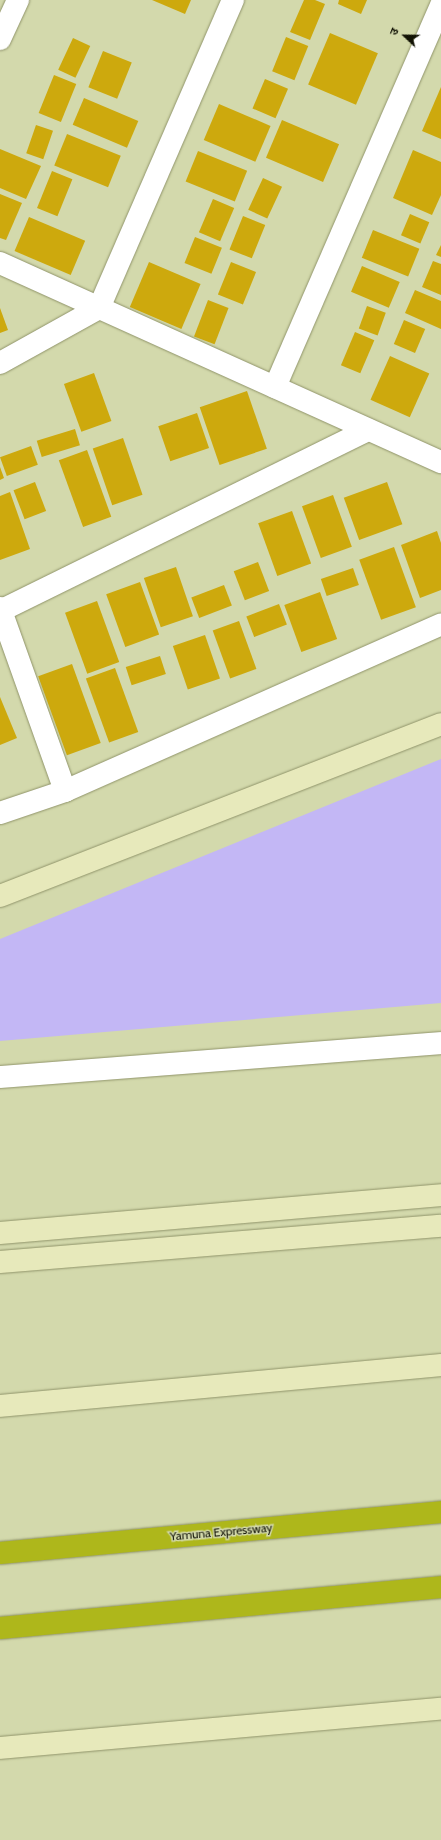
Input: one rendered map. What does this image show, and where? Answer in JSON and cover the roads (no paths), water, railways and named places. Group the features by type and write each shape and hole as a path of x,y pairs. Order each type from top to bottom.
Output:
{"highway":[{"name":"Yamuna Expressway","path":"0,1553 441,1512"},
{"path":"0,1628 441,1587"}],"street":[{"path":"0,39 18,0"},
{"path":"0,363 99,308 233,0"},
{"path":"275,387 441,5"},
{"path":"0,263 368,430 440,458"},
{"path":"65,791 0,610 368,430"},
{"path":"0,813 65,791 441,624"},
{"path":"0,896 441,724"},
{"path":"0,1077 441,1044"},
{"path":"0,1233 441,1195"},
{"path":"0,1262 441,1226"},
{"path":"0,1406 441,1365"},
{"path":"0,1748 441,1709"}]}
